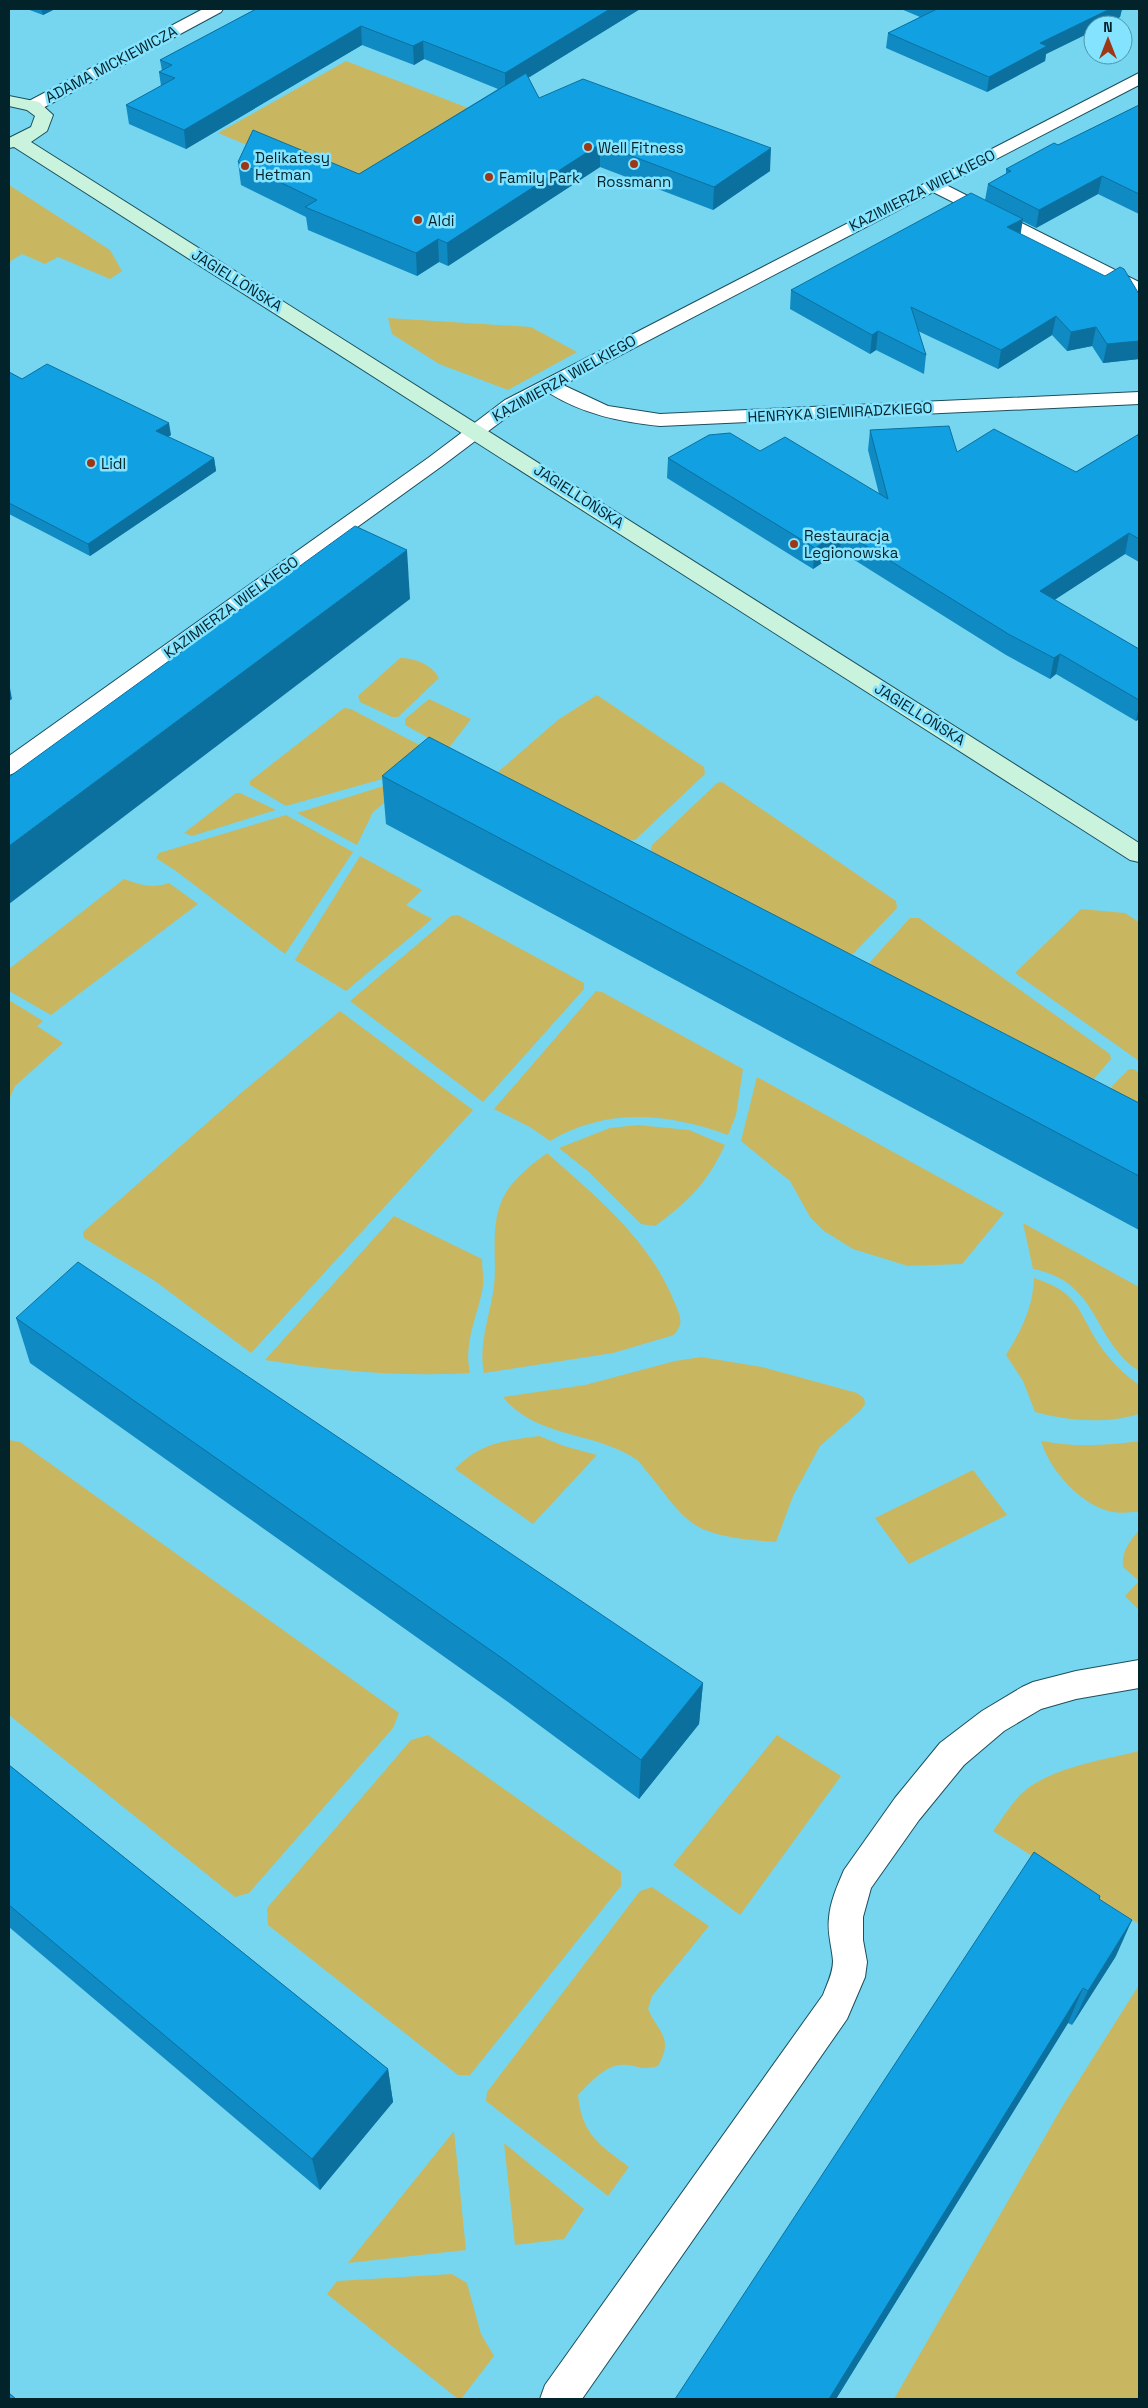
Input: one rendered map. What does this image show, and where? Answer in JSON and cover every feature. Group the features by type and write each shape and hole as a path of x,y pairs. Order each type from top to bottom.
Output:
{"street":[{"name":"ADAMA MICKIEWICZA","path":"33,106 215,9"},
{"name":"KAZIMIERZA WIELKIEGO","path":"9,767 435,462 512,404 1139,78"},
{"path":"9,101 33,106 44,115 42,127 36,132 13,142"},
{"name":"JAGIELLOŃSKA","path":"13,142 474,431 1139,854"},
{"path":"932,185 1139,289"},
{"name":"HENRYKA SIEMIRADZKIEGO","path":"548,384 573,401 593,408 632,418 660,420 1139,398"},
{"path":"560,2399 660,2252 835,2007 848,1977 850,1962 846,1940 846,1917 856,1881 907,1809 952,1754 992,1720 1033,1697 1076,1685 1139,1674"}],"shaded area":[{"path":"346,61 476,111 349,187 218,133"},
{"path":"9,185 110,250 122,271 110,279 58,257 45,264 22,254 9,262"},
{"path":"388,318 531,327 577,352 508,390 439,364 392,334"},
{"path":"400,658 422,663 432,669 439,678 398,717 392,717 360,702 358,696"},
{"path":"597,695 704,767 705,774 635,840 623,840 498,772 559,719"},
{"path":"429,699 471,719 448,749 405,725 405,719"},
{"path":"344,708 351,709 444,758 386,778 286,806 250,785 250,781"},
{"path":"419,775 373,812 357,845 297,813"},
{"path":"722,782 896,901 897,908 854,953 846,955 651,851 652,845 717,783"},
{"path":"236,793 240,793 276,810 192,836 184,833"},
{"path":"286,815 353,852 285,954 176,871 156,858 159,853"},
{"path":"360,856 422,890 406,905 432,919 346,991 295,960"},
{"path":"124,879 146,886 169,883 198,904 51,1015 9,991 9,969"},
{"path":"1081,909 1125,913 1139,922 1139,1061 1015,973"},
{"path":"458,915 584,983 584,989 483,1102 350,1001 451,916"},
{"path":"910,918 919,918 1110,1054 1111,1059 1094,1079 1084,1077 872,969 870,962"},
{"path":"596,991 602,992 743,1069 736,1115 728,1135 683,1122 638,1117 616,1118 593,1123 572,1130 550,1141 530,1127 494,1109"},
{"path":"9,1000 43,1021 37,1026 63,1043 15,1086 9,1100"},
{"path":"340,1011 473,1110 251,1353 155,1281 84,1238 83,1232 241,1093"},
{"path":"1129,1069 1134,1069 1139,1073 1139,1108 1113,1094 1112,1086"},
{"path":"757,1077 1004,1213 962,1264 908,1266 853,1249 824,1231 810,1217 790,1181 741,1141"},
{"path":"638,1125 689,1130 725,1145 704,1181 678,1208 655,1226 641,1224 589,1172 559,1148 610,1128"},
{"path":"547,1153 619,1219 650,1256 673,1299 680,1319 680,1325 674,1335 613,1353 484,1373 482,1352 494,1287 495,1232 498,1210 510,1186"},
{"path":"394,1216 482,1259 483,1286 468,1351 470,1373 392,1374 265,1360"},
{"path":"1023,1223 1139,1287 1139,1371 1123,1358 1083,1299 1071,1286 1055,1276 1033,1269"},
{"path":"1034,1278 1060,1290 1075,1303 1107,1356 1139,1385 1139,1414 1113,1419 1087,1420 1061,1418 1035,1412 1023,1381 1006,1355 1017,1337 1029,1309"},
{"path":"701,1357 762,1367 857,1393 864,1398 865,1404 860,1411 820,1446 793,1496 776,1542 731,1537 705,1530 680,1513 636,1459 618,1449 548,1427 532,1420 516,1410 503,1397 585,1385 675,1361"},
{"path":"539,1436 564,1446 597,1455 533,1524 455,1469 474,1453 494,1444"},
{"path":"9,1440 20,1442 399,1713 393,1728 249,1893 235,1897 9,1715"},
{"path":"1041,1441 1090,1445 1139,1441 1139,1512 1120,1513 1108,1511 1097,1507 1076,1493 1058,1474"},
{"path":"973,1470 1007,1515 909,1564 875,1518"},
{"path":"1139,1530 1139,1581 1123,1567 1123,1556 1132,1538"},
{"path":"1139,1581 1139,1610 1125,1596"},
{"path":"428,1735 621,1872 621,1886 470,2075 458,2075 268,1925 267,1908 411,1740"},
{"path":"777,1735 841,1776 740,1915 673,1865"},
{"path":"1139,1751 1139,1924 993,1831 1021,1794 1032,1785 1061,1771"},
{"path":"652,1887 709,1926 652,1996 648,2009 665,2042 663,2056 658,2066 645,2068 620,2065 613,2067 600,2074 578,2095 583,2120 588,2129 601,2145 629,2167 608,2196 486,2101 487,2092 640,1891"},
{"path":"1139,1985 1139,2399 894,2399 1062,2107"},
{"path":"454,2131 466,2250 348,2263"},
{"path":"504,2143 584,2209 564,2239 515,2245"},
{"path":"452,2274 467,2283 481,2334 494,2356 461,2399 458,2399 327,2294 337,2281"}],"building":[{"path":"256,9 610,9 505,73 423,41 413,46 361,26 184,130 126,105 175,78 159,72 172,65 160,60"},
{"path":"937,9 1110,9 1098,15 1083,15 1083,22 1040,43 1047,46 989,77 888,33"},
{"name":"Family Park","path":"526,73 539,98 583,79 771,148 714,187 600,144 447,243 438,239 416,253 305,207 317,200 238,162 253,130 359,174"},
{"path":"1139,105 1139,194 1102,176 1039,210 988,184 1011,171 1006,169 1054,143 1058,145"},
{"path":"971,193 1023,219 1007,227 1105,276 1120,267 1124,269 1139,294 1139,341 1107,344 1096,327 1071,332 1056,316 1001,350 911,307 926,355 878,331 872,335 791,290"},
{"name":"Lidl","path":"47,364 169,423 156,431 214,458 88,544 9,503 9,372 22,379"},
{"path":"949,426 957,452 994,429 1076,472 1139,434 1139,539 1129,533 1040,591 1139,649 1139,700 1060,654 1054,658 1010,635 842,531 815,548 668,458 709,435 730,433 760,451 785,437 888,499 870,430"},
{"path":"355,526 407,550 9,846 9,777"},
{"path":"429,737 1139,1103 1139,1176 382,776"},
{"path":"78,1262 703,1683 641,1760 506,1661 16,1318"},
{"path":"9,1765 388,2069 312,2159 9,1905"},
{"path":"1034,1852 1100,1896 1099,1899 1132,1920 1088,1991 1083,1988 829,2399 675,2399"},
{"path":"9,2393 16,2399 9,2399"}],"place":[{"name":"Well Fitness","path":"588,147"},
{"name":"Rossmann","path":"634,164"},
{"name":"Delikatesy Hetman","path":"245,166"},
{"name":"Family Park","path":"489,177"},
{"name":"Aldi","path":"418,220"},
{"name":"Lidl","path":"91,463"},
{"name":"Restauracja Legionowska","path":"794,544"}]}
